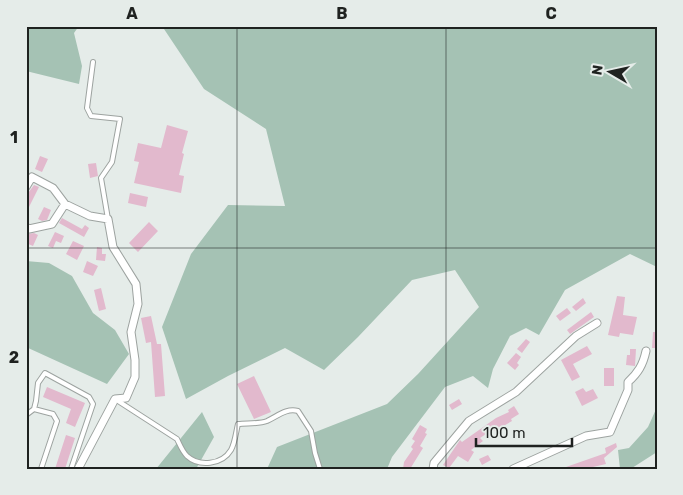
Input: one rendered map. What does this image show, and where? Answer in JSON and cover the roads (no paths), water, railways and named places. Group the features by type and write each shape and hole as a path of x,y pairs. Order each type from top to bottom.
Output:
{"street":[{"path":"26,187 32,176 53,188 65,204 90,216 108,218 113,247 136,284 138,304 131,332 135,360 135,378 126,398 115,400 78,469"},
{"path":"26,227 52,224 65,204"},
{"path":"433,469 434,463 469,421 516,392 576,336 597,324"},
{"path":"513,469 586,436 610,432 628,390 628,382 637,374 644,361 646,351"}],"lane":[{"path":"93,62 87,108 91,116 120,119 112,162 101,178 108,218"},
{"path":"26,415 34,409 38,383 45,372 89,397 93,404 71,469"},
{"path":"115,400 177,439 188,457 199,463 216,462 225,458 232,449 238,424 266,421 280,413 293,410 298,411 311,431 320,469"},
{"path":"34,409 54,414 57,421 42,469"}]}
